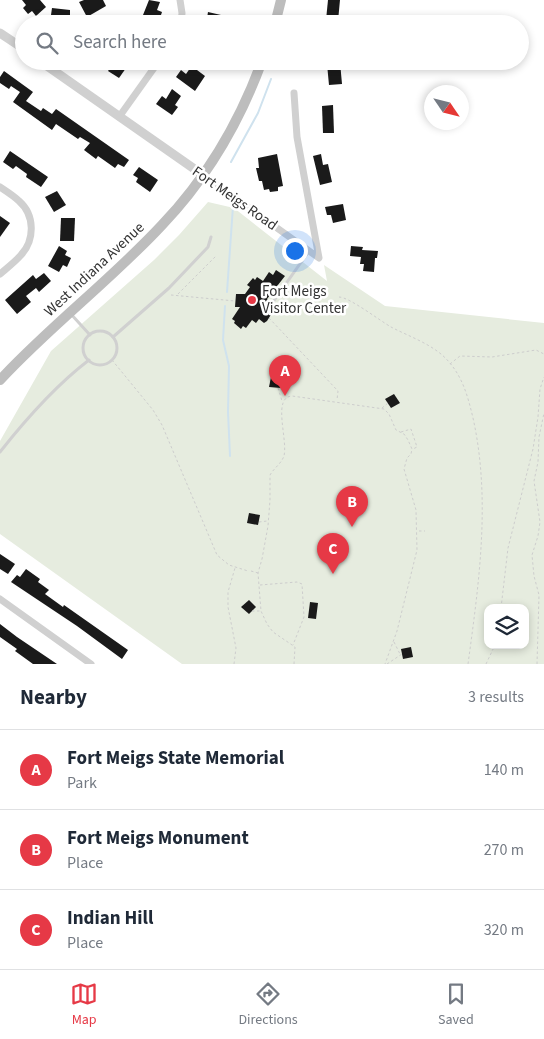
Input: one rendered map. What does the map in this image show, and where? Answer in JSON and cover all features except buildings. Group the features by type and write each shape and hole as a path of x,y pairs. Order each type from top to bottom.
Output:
{"main road":[{"path":"277,15 281,0"},
{"name":"West Indiana Avenue","path":"0,380 163,225 203,176 234,126 258,70"}],"street":[{"path":"180,0 182,15"},
{"path":"0,33 15,44"},
{"name":"Fort Meigs Road","path":"53,70 309,251"},
{"path":"119,117 153,70"},
{"path":"294,93 298,137 319,258 309,251"},
{"path":"0,187 23,205 28,214 31,230 30,240 25,250 0,274"},
{"path":"0,599 91,664"}],"lane":[{"path":"113,337 162,294 208,247 211,237"},
{"path":"273,302 309,251"},
{"path":"279,284 283,287"},
{"path":"70,313 90,335"},
{"path":"104,332 113,337 117,346 117,352 112,360 103,365 89,360 84,351 84,345 90,335 104,332"},
{"path":"0,452 38,407 75,370 89,360"}],"path":[{"path":"177,295 216,256"},
{"path":"162,294 235,301"},
{"path":"338,297 346,298 379,320 432,348 450,364 460,378 470,403 480,454 482,525 476,601 468,664"},
{"path":"269,318 338,391 337,401"},
{"path":"450,364 460,356 492,357 536,350 544,354"},
{"path":"112,360 153,410 162,425 217,555 223,562 235,568 248,570"},
{"path":"501,604 508,548 532,449 538,417 540,389 544,376"},
{"path":"278,388 280,398 283,401"},
{"path":"294,664 295,649 293,645 273,632 261,611 258,573 268,522 270,475 283,458 285,445 281,409 283,401 289,396 337,401 369,408 382,408 387,412 395,428 405,436 412,449 404,469 406,481 415,502 418,531 416,557 386,664"},
{"path":"382,408 388,403"},
{"path":"537,664 539,595 534,576 532,555 540,522 534,481 544,413"},
{"path":"400,432 410,429 417,447 412,449"},
{"path":"258,522 268,522"},
{"path":"418,531 425,531"},
{"path":"234,664 236,648 228,607 228,592 235,568"},
{"path":"251,572 258,573"},
{"path":"259,585 297,582 302,584 304,616 293,645"},
{"path":"252,611 261,611"},
{"path":"386,664 401,655 393,641"},
{"path":"486,664 493,649"}],"shaded area":[{"path":"208,202 234,208 327,281 324,265 385,306 544,323 544,664 182,664 0,534 0,441 51,351 154,260"}],"waterway":[{"path":"231,162 258,113 271,79"},
{"path":"227,292 233,206"},
{"path":"225,306 223,340 229,366 228,412 230,456"}],"place":[{"name":"Fort Meigs Visitor Center","path":"252,300"},
{"name":"Fort Meigs State Memorial","path":"285,396"},
{"name":"Fort Meigs Monument","path":"352,527"},
{"name":"Indian Hill","path":"333,574"}]}
